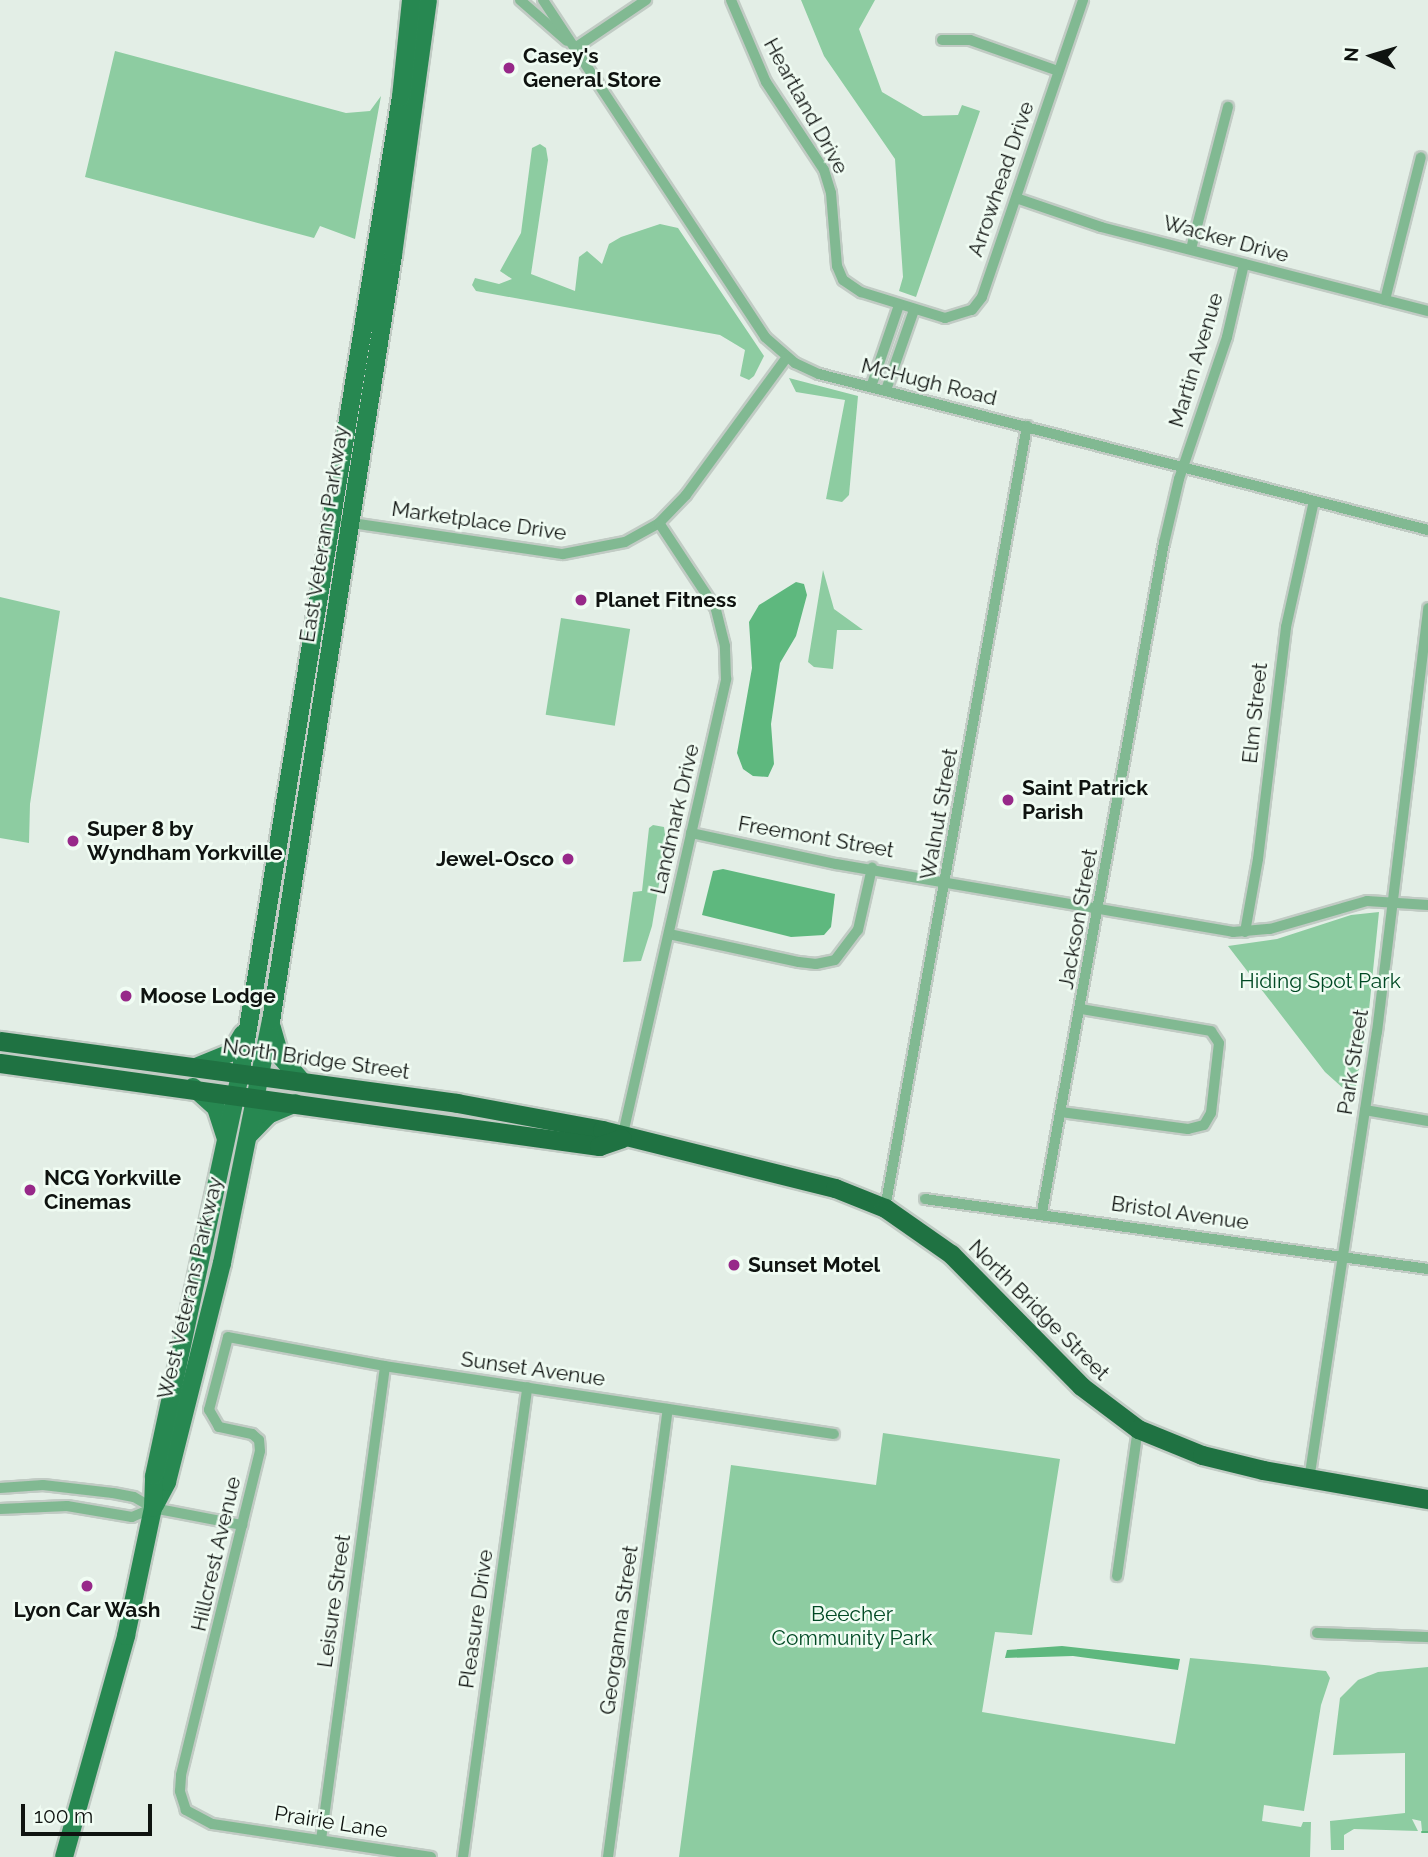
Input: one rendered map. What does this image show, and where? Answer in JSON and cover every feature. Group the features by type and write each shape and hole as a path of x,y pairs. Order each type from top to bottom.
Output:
{"highway":[{"name":"North Bridge Street","path":"0,1041 457,1103 602,1130 622,1138 801,1178 886,1208 951,1254 1081,1386 1138,1429 1202,1455 1309,1480 1428,1499"},
{"name":"North Bridge Street","path":"0,1063 193,1087 599,1146 622,1138"}],"main road":[{"name":"East Veterans Parkway","path":"261,1075 271,1021 339,521 401,97 411,0"},
{"name":"East Veterans Parkway","path":"241,1072 339,521 393,255 428,0"},
{"path":"198,1066 232,1052 250,1021"},
{"path":"271,1021 280,1056 302,1081"},
{"name":"West Veterans Parkway","path":"64,1857 104,1727 153,1508 154,1476 241,1072"},
{"name":"West Veterans Parkway","path":"153,1508 167,1482 261,1075"},
{"path":"193,1087 216,1108 226,1140"},
{"path":"248,1136 268,1115 300,1102"}],"street":[{"name":"McHugh Road","path":"520,0 575,48"},
{"name":"McHugh Road","path":"543,0 575,48 595,85 765,337 787,357 819,374 1428,530"},
{"path":"575,48 646,0"},
{"name":"Heartland Drive","path":"732,0 759,70 828,181 839,274 850,287 914,310"},
{"name":"Arrowhead Drive","path":"914,310 945,318 972,310 982,297 1083,0"},
{"path":"942,40 970,40 1058,71"},
{"path":"1191,249 1228,107"},
{"path":"1385,300 1421,157"},
{"name":"Wacker Drive","path":"1016,198 1101,227 1428,311"},
{"name":"Martin Avenue","path":"1183,467 1227,337 1244,264"},
{"path":"871,387 900,305"},
{"path":"886,390 914,310"},
{"name":"Marketplace Drive","path":"339,521 563,554 611,547 659,523 686,495 787,357"},
{"name":"Walnut Street","path":"886,1208 1027,426"},
{"name":"Jackson Street","path":"1042,1212 1101,908 1164,543 1183,467"},
{"name":"Elm Street","path":"1245,932 1258,859 1286,627 1314,500"},
{"name":"Landmark Drive","path":"622,1138 723,692 725,646 711,598 659,523"},
{"name":"Park Street","path":"1309,1480 1365,1110 1428,608"},
{"name":"Freemont Street","path":"691,833 872,868 1245,932 1290,924 1344,905 1391,901 1428,905"},
{"path":"669,934 799,962 816,964 835,960 858,930 872,868"},
{"path":"1061,1112 1188,1129 1204,1125 1211,1113 1219,1043 1212,1032 1199,1026 1081,1009"},
{"path":"1365,1110 1428,1121"},
{"name":"Bristol Avenue","path":"925,1199 1042,1212 1428,1269"},
{"name":"Sunset Avenue","path":"228,1337 385,1367 834,1434"},
{"name":"Hillcrest Avenue","path":"187,1810 180,1791 181,1775 242,1525 259,1440 252,1434 219,1427 209,1410 228,1337"},
{"name":"Leisure Street","path":"321,1840 385,1367"},
{"name":"Pleasure Drive","path":"463,1857 527,1387"},
{"name":"Georganna Street","path":"608,1857 668,1409"},
{"path":"1117,1576 1138,1429"},
{"path":"0,1488 83,1489 134,1497 153,1508 242,1525"},
{"path":"0,1509 67,1506 132,1517 153,1508"},
{"path":"1317,1633 1428,1637"},
{"name":"Prairie Lane","path":"187,1810 212,1824 431,1857"}],"green space":[{"path":"801,0 875,0 859,29 882,92 923,116 958,115 962,105 980,111 916,297 899,291 903,277 895,159 824,56"},
{"path":"115,51 346,113 370,111 381,96 355,239 320,226 314,238 85,177"},
{"path":"540,144 546,148 548,160 531,274 575,291 579,257 587,251 602,264 609,244 621,237 660,224 678,228 764,356 754,376 749,380 740,376 745,350 720,335 476,291 472,285 475,278 499,284 512,279 500,271 521,233 532,148"},
{"path":"789,378 858,396 849,495 842,502 826,499 845,400 796,392"},
{"path":"823,570 834,609 863,630 837,630 833,669 814,667 808,662"},
{"path":"0,597 60,611 30,804 29,843 0,838"},
{"path":"561,618 630,629 615,726 546,715"},
{"path":"653,825 664,827 666,842 652,926 641,961 623,962 633,892 642,891 649,828"},
{"name":"Hiding Spot Park","path":"1379,912 1369,1010 1354,1098 1325,1072 1228,946 1277,939 1351,915"},
{"name":"Beecher Community Park","path":"883,1433 1060,1459 1032,1635 995,1632 982,1712 1175,1744 1190,1658 1326,1671 1330,1678 1321,1705 1304,1811 1264,1805 1262,1821 1301,1827 1303,1822 1311,1822 1310,1857 679,1857 731,1465 876,1485"},
{"path":"1428,1667 1428,1831 1422,1831 1421,1821 1412,1819 1418,1831 1354,1829 1344,1835 1344,1850 1331,1850 1330,1821 1405,1813 1405,1753 1333,1755 1340,1698 1358,1680 1378,1672"}],"shaded area":[{"path":"796,582 804,584 807,595 796,636 780,663 771,724 774,764 768,777 753,776 743,769 737,753 752,668 749,622 759,605"},
{"path":"723,869 835,894 831,927 824,935 791,937 702,915 713,871"},
{"path":"1062,1646 1180,1659 1178,1670 1073,1656 1005,1658 1007,1650"}],"waterway":[{"path":"1422,1832 1428,1832"}],"place":[{"name":"Casey's General Store","path":"509,68"},
{"name":"Planet Fitness","path":"581,600"},
{"name":"Saint Patrick Parish","path":"1008,800"},
{"name":"Super 8 by Wyndham Yorkville","path":"73,841"},
{"name":"Jewel-Osco","path":"568,859"},
{"name":"Moose Lodge","path":"126,996"},
{"name":"NCG Yorkville Cinemas","path":"30,1190"},
{"name":"Sunset Motel","path":"734,1265"},
{"name":"Lyon Car Wash","path":"87,1586"}]}
